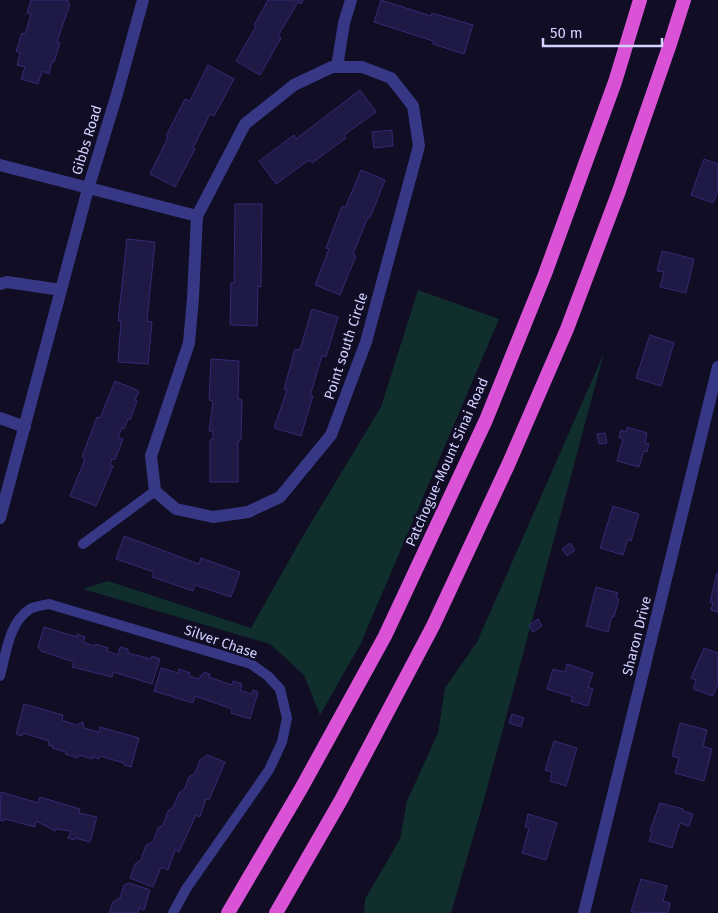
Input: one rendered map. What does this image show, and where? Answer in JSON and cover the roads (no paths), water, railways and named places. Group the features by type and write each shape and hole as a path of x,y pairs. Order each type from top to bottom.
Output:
{"highway":[{"name":"Patchogue-Mount Sinai Road","path":"228,913 302,787 385,636 486,420 545,274 615,82 640,0"},
{"path":"276,913 341,800 434,626 510,463 566,329 619,191 684,0"}],"street":[{"name":"Gibbs Road","path":"0,518 88,189 118,94 143,0"},
{"path":"337,67 344,23 351,0"},
{"name":"Point south Circle","path":"332,67 337,67 362,67 391,78 413,106 419,146 366,342 331,435 280,497 248,512 213,517 176,510 155,491 151,456 189,343 197,216 245,124 294,85 332,67"},
{"path":"0,165 197,216"},
{"path":"0,284 7,282 61,290"},
{"name":"Sharon Drive","path":"584,913 718,367"},
{"path":"0,418 25,427"}],"lane":[{"path":"83,544 155,491"},
{"name":"Silver Chase","path":"0,676 8,644 17,620 31,608 48,604 251,664 268,676 280,688 287,718 282,742 276,756 269,770 186,889 173,913"}]}
